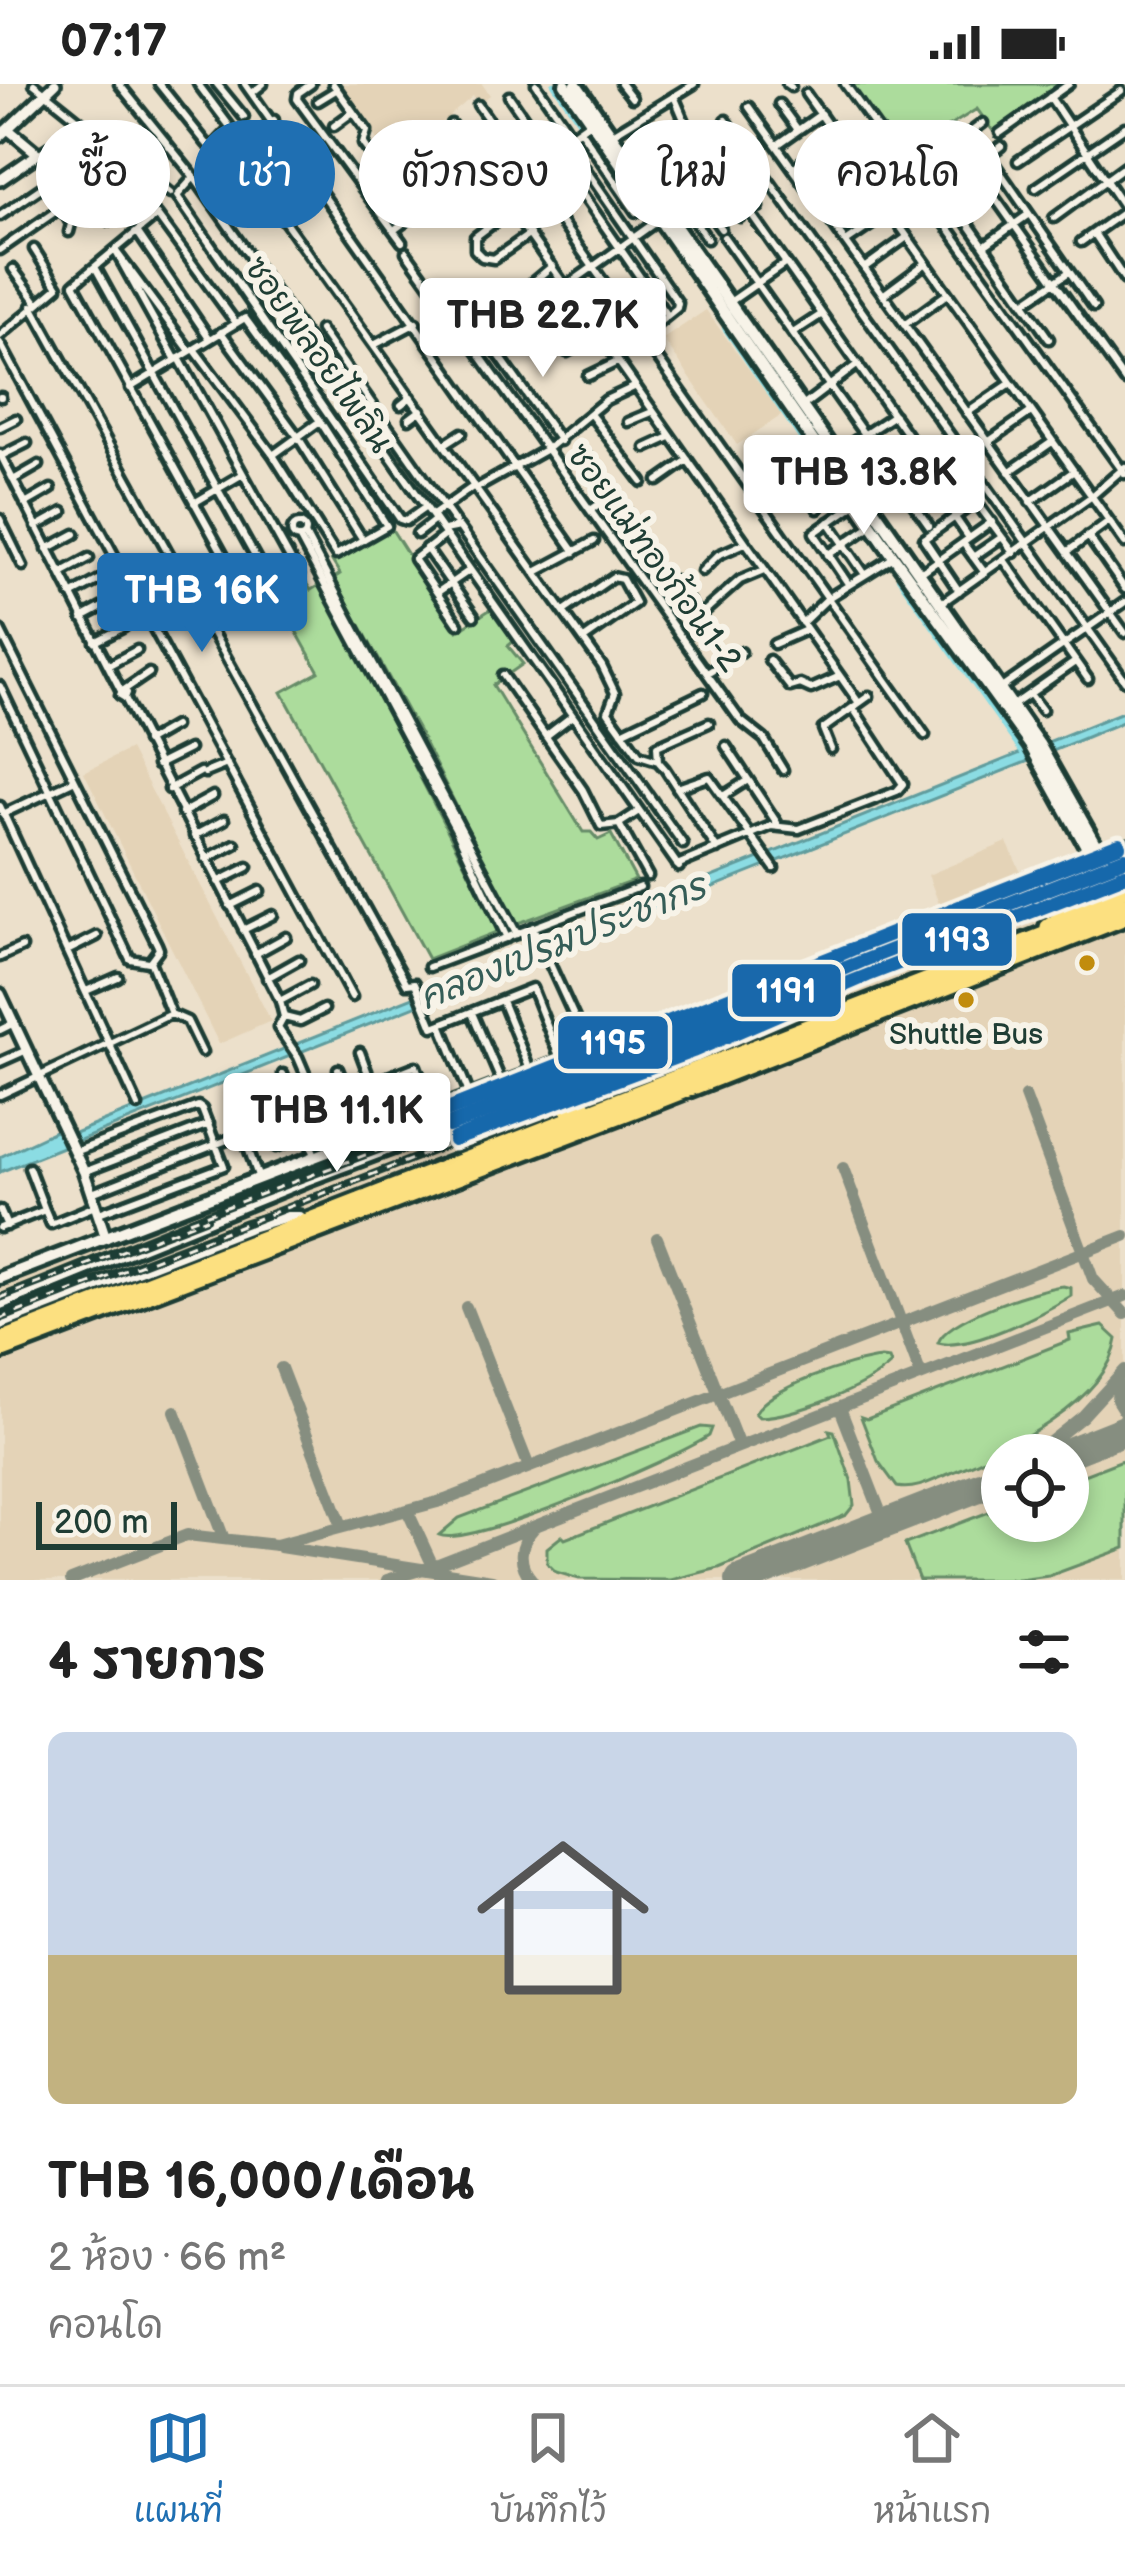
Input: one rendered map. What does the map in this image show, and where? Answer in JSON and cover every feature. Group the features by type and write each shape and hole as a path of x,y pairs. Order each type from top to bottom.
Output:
{"highway":[{"path":"0,1344 299,1217 1125,902"},
{"path":"0,1344 1125,902"},
{"path":"566,1084 577,1110"}],"main road":[{"path":"565,84 582,120"},
{"path":"576,84 615,141"},
{"path":"591,135 615,171"},
{"path":"670,228 812,442 919,574 1012,706 1097,856"},
{"path":"672,228 801,404 812,442"},
{"path":"864,504 872,525 1034,744"},
{"path":"0,1304 104,1251 122,1232 1125,845"},
{"path":"0,1278 177,1235 306,1180 792,997 912,946 985,924 1125,869"},
{"path":"818,964 830,980"},
{"path":"788,975 792,997"},
{"path":"199,1203 197,1215 207,1223"},
{"path":"167,1214 177,1221 177,1235"},
{"path":"0,1324 247,1228 284,1216 299,1217"}],"street":[{"path":"34,84 51,88 75,120"},
{"path":"119,84 194,177"},
{"path":"159,84 207,144 214,146 231,128 198,84"},
{"path":"217,84 244,117"},
{"path":"245,84 274,120"},
{"path":"253,93 262,84"},
{"path":"311,84 298,93 298,99 402,242"},
{"path":"536,84 557,120"},
{"path":"621,84 632,98"},
{"path":"611,135 694,84"},
{"path":"845,84 871,120"},
{"path":"1002,132 1069,84"},
{"path":"318,101 335,87 359,120"},
{"path":"5,132 51,88"},
{"path":"1018,161 1121,91"},
{"path":"806,94 825,120"},
{"path":"509,96 525,120"},
{"path":"674,96 684,120"},
{"path":"1049,97 1125,209 1082,242"},
{"path":"779,104 794,125"},
{"path":"478,105 925,735"},
{"path":"749,107 793,168"},
{"path":"335,125 353,112"},
{"path":"812,120 821,114"},
{"path":"0,116 5,132 36,153"},
{"path":"1036,188 1125,127"},
{"path":"777,146 794,133"},
{"path":"350,147 359,141"},
{"path":"0,180 36,155"},
{"path":"1054,218 1125,166"},
{"path":"591,174 678,303 656,325"},
{"path":"1002,176 1094,307"},
{"name":"ซอยพลอยไพลิน","path":"194,177 177,196 194,221"},
{"path":"770,182 1125,681"},
{"path":"0,216 36,192"},
{"path":"335,207 575,552"},
{"path":"1002,208 1125,381"},
{"path":"591,211 667,316"},
{"path":"984,246 1029,214"},
{"path":"115,250 299,575 250,603 74,284 115,250 158,215 236,323"},
{"path":"0,250 36,225"},
{"path":"69,232 70,228"},
{"name":"ซอยพลอยไพลิน","path":"199,228 400,519 406,521 423,509"},
{"name":"ซอยพลอยไพลิน","path":"230,228 678,866 717,849"},
{"path":"291,228 584,640 615,693 608,712 594,719"},
{"path":"488,228 476,238 475,250 494,259 530,234"},
{"path":"526,228 840,676 903,784 890,796 788,830 778,824 726,746"},
{"path":"529,302 538,307 648,228"},
{"path":"699,228 707,239"},
{"path":"720,228 928,526"},
{"path":"761,228 957,505"},
{"path":"836,228 1125,633"},
{"path":"846,242 867,228"},
{"path":"902,228 1125,543"},
{"path":"940,604 1124,470 949,228"},
{"path":"971,228 1049,339"},
{"path":"137,232 210,339"},
{"path":"1094,233 1125,280"},
{"path":"864,268 908,237"},
{"path":"34,249 58,283 56,289 34,304 0,340 352,997"},
{"path":"115,250 192,350 273,455 336,555 387,526 320,421 244,318 192,350 152,374 130,388"},
{"name":"ซอยแม่ทองก้อน1-2","path":"406,252 744,725 764,740 783,770"},
{"path":"730,302 786,263"},
{"path":"883,295 926,263"},
{"path":"520,293 552,266"},
{"path":"95,267 273,590"},
{"path":"13,269 407,984 415,983 434,1027 533,988 562,1065"},
{"path":"1024,303 1070,272"},
{"path":"904,325 947,294"},
{"path":"550,328 581,312"},
{"path":"793,333 822,314"},
{"path":"374,345 416,323"},
{"path":"320,330 455,522"},
{"path":"221,332 298,437 363,540"},
{"path":"567,352 598,336"},
{"path":"491,344 560,441"},
{"path":"588,376 616,362"},
{"path":"801,404 858,364"},
{"path":"333,375 346,366"},
{"path":"967,413 1011,383"},
{"path":"417,533 443,507 560,441 606,400 634,387"},
{"path":"401,405 411,397"},
{"path":"409,419 421,410"},
{"path":"628,422 652,412"},
{"path":"988,442 1031,412"},
{"path":"591,415 641,482"},
{"path":"850,444 894,415"},
{"path":"0,427 16,419"},
{"path":"273,455 320,421"},
{"path":"445,445 462,433"},
{"path":"646,448 670,437"},
{"path":"812,442 792,463 818,508"},
{"path":"1009,472 1052,442"},
{"path":"27,443 1,455 280,1001 284,1017 278,1028 298,1057 342,1148"},
{"path":"588,458 631,518"},
{"path":"658,482 688,460"},
{"path":"13,480 39,465"},
{"path":"849,585 814,533 929,465"},
{"path":"1030,502 1074,471"},
{"path":"194,503 243,474"},
{"path":"25,504 52,489"},
{"path":"592,509 614,494"},
{"path":"959,591 924,538 954,516 976,502 1014,553"},
{"path":"36,527 63,512"},
{"path":"954,516 985,573"},
{"path":"0,519 23,566"},
{"path":"1067,552 1109,520"},
{"path":"830,521 865,575"},
{"path":"281,543 301,535 315,522"},
{"path":"919,574 992,522"},
{"path":"828,555 872,525"},
{"path":"458,624 414,560 444,533 459,527 683,844"},
{"path":"47,549 76,534"},
{"path":"301,535 517,934"},
{"path":"1088,536 1125,589"},
{"path":"973,556 1002,537"},
{"path":"536,572 594,542"},
{"path":"702,571 718,555 745,543"},
{"path":"426,548 474,616"},
{"path":"774,644 804,626 828,598 894,556"},
{"path":"60,574 89,558"},
{"path":"1004,560 1088,679"},
{"path":"634,569 644,561"},
{"path":"437,593 470,570"},
{"path":"699,616 740,580 764,571"},
{"path":"564,611 613,578 622,579 635,603 584,640"},
{"path":"70,595 99,580"},
{"path":"674,580 706,626"},
{"path":"82,618 112,602"},
{"path":"199,607 208,602"},
{"path":"1000,689 1125,602"},
{"path":"94,643 124,627"},
{"path":"197,636 212,629"},
{"path":"0,630 158,944 150,962"},
{"path":"107,666 137,650"},
{"path":"707,673 741,652"},
{"path":"770,660 790,687 800,684 812,689 840,676"},
{"path":"1012,706 1075,662"},
{"path":"123,693 149,673"},
{"path":"503,675 583,790 601,826 620,824 639,811"},
{"path":"0,686 130,958 150,962"},
{"path":"622,732 703,693"},
{"path":"1030,694 1042,710"},
{"path":"830,749 822,730 869,696"},
{"path":"608,712 638,755 658,760"},
{"path":"546,736 572,716"},
{"path":"709,723 657,746 658,760 717,849 778,824"},
{"path":"146,742 174,726"},
{"path":"157,765 189,749"},
{"path":"170,789 227,764"},
{"path":"677,788 707,776 773,866"},
{"path":"723,796 748,780"},
{"path":"76,781 1,812 138,1106"},
{"path":"629,797 643,789"},
{"path":"182,813 213,796"},
{"path":"235,801 244,796"},
{"path":"194,836 224,820"},
{"path":"620,824 648,876"},
{"path":"466,842 507,938"},
{"path":"206,859 235,844"},
{"path":"218,882 248,867"},
{"path":"429,967 640,887"},
{"path":"230,906 260,891"},
{"path":"243,930 273,914"},
{"path":"533,928 591,1053"},
{"path":"67,951 97,936"},
{"path":"255,954 286,937"},
{"path":"0,957 22,947"},
{"path":"268,978 299,960"},
{"path":"150,962 171,1015"},
{"path":"86,991 118,977"},
{"path":"280,1001 310,985"},
{"path":"0,994 84,1172 104,1251"},
{"path":"502,1000 532,1076"},
{"path":"284,1017 300,1022 324,1009"},
{"path":"472,1012 504,1087"},
{"path":"0,1094 171,1015 187,1021 202,1052"},
{"path":"0,1030 14,1023"},
{"path":"441,1024 471,1098"},
{"path":"0,1062 27,1050"},
{"path":"360,1052 390,1130"},
{"path":"92,1193 416,1066 434,1112"},
{"path":"338,1069 365,1138"},
{"path":"238,1113 288,1093 283,1074"},
{"path":"330,1100 342,1148"},
{"path":"234,1104 260,1180"},
{"path":"28,1168 51,1224 224,1166 198,1106 74,1152"},
{"path":"298,1113 316,1158"},
{"path":"84,1172 208,1124"},
{"path":"276,1147 307,1134"},
{"path":"0,1210 4,1227 45,1210"}],"shaded area":[{"path":"337,84 482,84 490,95 480,103 473,96 445,120 363,120"},
{"path":"706,310 782,415 737,445 663,339"},
{"path":"130,749 271,1021 219,1044 84,772"},
{"path":"1007,842 1023,877 941,909 928,875"},
{"path":"1125,850 1125,889 971,953 0,1328 0,1286"},
{"path":"1125,921 1125,1580 0,1580 0,1360"}],"green space":[{"path":"849,84 1060,84 1002,125 1002,120 985,120 977,109 959,120 875,120"},
{"path":"391,528 457,631 491,609 514,641 508,646 523,664 493,685 583,832 591,832 598,840 611,834 636,880 516,924 334,578 340,574 332,561"},
{"path":"302,577 311,590 321,584 499,931 428,959 282,692 319,672 275,593"},
{"path":"1063,1286 1071,1288 1071,1296 1025,1321 968,1342 938,1343 974,1315"},
{"path":"1103,1326 1117,1339 1095,1384 1074,1404 1030,1434 981,1434 981,1460 931,1482 897,1487 878,1461 861,1417 867,1419 1070,1340 1069,1334"},
{"path":"881,1358 891,1364 829,1400 791,1412 759,1417 755,1413 793,1385"},
{"path":"701,1427 712,1428 709,1436 572,1499 489,1529 439,1535 459,1518"},
{"path":"829,1430 834,1431 851,1480 854,1505 846,1515 719,1568 671,1580 579,1579 556,1572 547,1563 547,1548 562,1536 565,1539 831,1435"},
{"path":"1125,1459 1125,1548 1049,1576 919,1580 905,1544 981,1515 981,1542 1089,1542 1089,1473"}],"water":[{"name":"คลองเปรมประชากร","path":"1125,711 1125,721 1031,760 0,1172 0,1157 55,1131 61,1137 77,1132"}],"waterway":[{"path":"554,84 615,172"},
{"path":"725,328 843,499"},
{"path":"899,578 1025,756"}],"taxiway":[{"path":"1025,1096 1093,1279 1125,1314"},
{"path":"843,1168 921,1375"},
{"path":"71,1580 187,1535 276,1545 445,1500 1125,1236"},
{"path":"657,1238 739,1446"},
{"path":"387,1580 1125,1296"},
{"path":"466,1307 529,1467"},
{"path":"281,1368 342,1526"},
{"path":"1060,1434 1125,1370"},
{"path":"1118,1382 1117,1400 1125,1413"},
{"path":"840,1408 885,1524"},
{"path":"175,1411 224,1539"},
{"path":"949,1499 981,1484"},
{"path":"408,1512 433,1566"},
{"path":"532,1580 522,1554 534,1528"},
{"path":"280,1547 492,1580"},
{"path":"736,1580 751,1576"}],"runway":[{"path":"1089,1444 1125,1430"},
{"path":"740,1580 981,1486"}],"railway":[{"path":"0,1319 1125,882"},
{"path":"189,1221 672,1040"},
{"path":"0,1298 207,1218"}],"transit line":[{"name":"1195","path":"442,1110 1119,843"},
{"path":"444,1113 682,1024 857,948 1120,846"},
{"name":"1191","path":"448,1124 1125,857"},
{"path":"449,1127 688,1038 862,962 1125,860"},
{"name":"1193","path":"454,1138 1125,873"},
{"path":"454,1141 693,1052 868,976 1125,876"}],"place":[{"name":"Shuttle Bus","path":"966,1000"}]}
